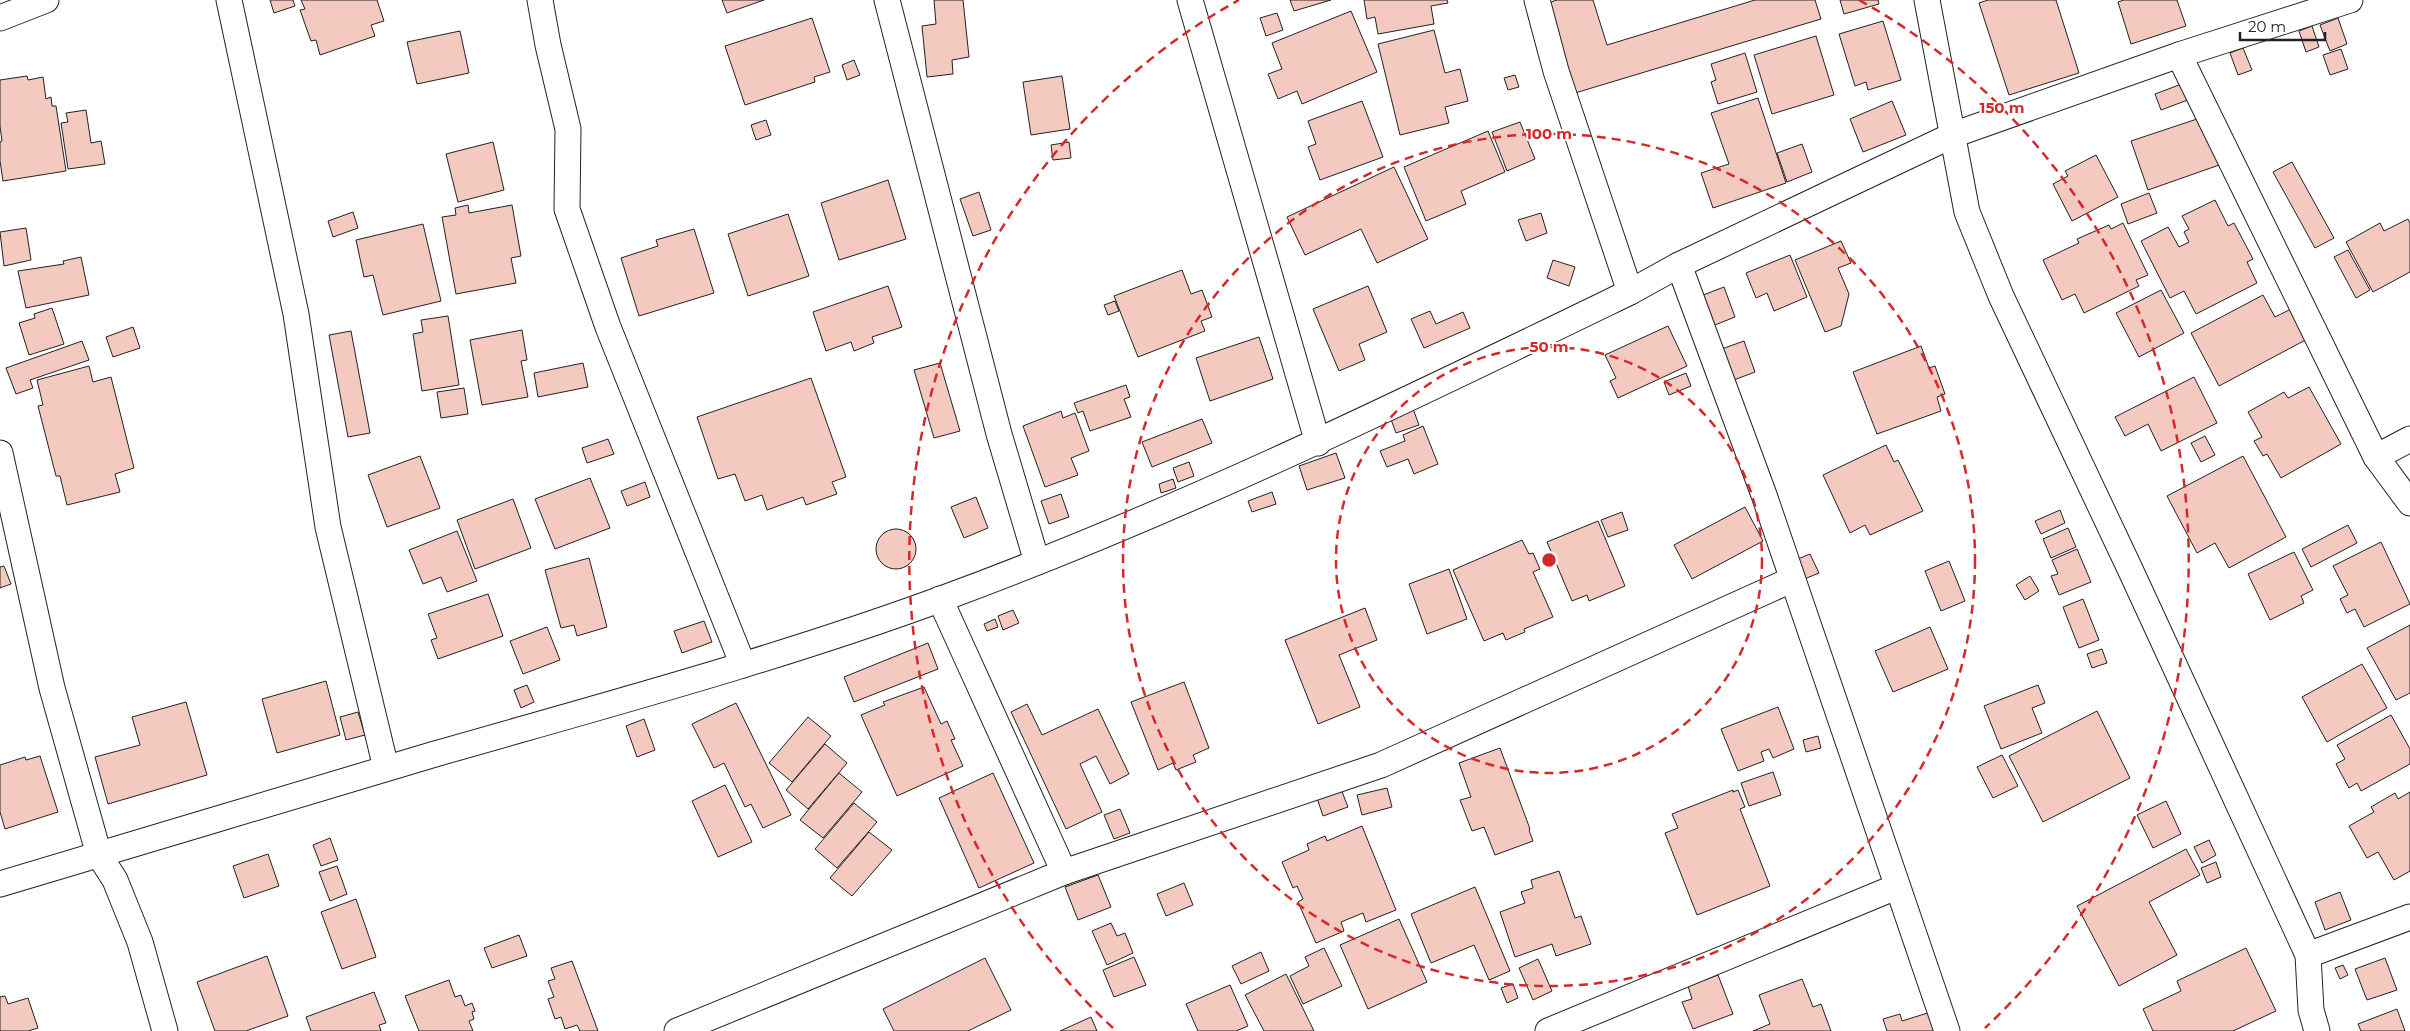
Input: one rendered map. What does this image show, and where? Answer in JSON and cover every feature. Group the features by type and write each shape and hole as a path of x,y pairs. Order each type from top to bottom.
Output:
{"street":[{"path":"0,18 46,0"},
{"path":"229,0 296,314 328,527 386,768"},
{"path":"540,0 548,45 568,129 567,208 608,327 743,665"},
{"path":"887,0 999,434 1037,562"},
{"path":"1190,0 1318,443"},
{"path":"1537,0 1556,71 1630,292"},
{"path":"1927,0 1967,212 2001,296 2130,569 2308,955 2311,1010 2317,1031"},
{"path":"0,884 386,768 743,665 940,599 1037,562 1318,443 1630,292 1679,265 1953,135 2179,55 2350,0"},
{"path":"2179,55 2376,458 2410,503"},
{"path":"1679,265 1764,495 1791,580 1947,1031"},
{"path":"2376,458 2410,439"},
{"path":"0,453 52,688 99,855 115,880 140,942 165,1031"},
{"path":"677,1031 1064,872 1381,765 1791,580"},
{"path":"940,599 1064,872"},
{"path":"1548,1031 1896,887"},
{"path":"2308,955 2410,917"}],"building":[{"path":"270,0 293,0 295,6 274,13"},
{"path":"301,0 377,0 384,21 371,25 375,36 320,55 316,40 311,41 300,10 305,9"},
{"path":"722,0 764,0 727,13"},
{"path":"934,0 963,0 969,57 952,60 953,74 927,77 922,26 936,24"},
{"path":"1290,0 1331,0 1294,11"},
{"path":"1364,0 1447,0 1448,3 1431,6 1434,24 1378,34 1375,17 1367,19"},
{"path":"1557,0 1593,0 1607,45 1755,0 1815,0 1821,19 1575,93 1548,3"},
{"path":"1840,0 1878,0 1879,4 1844,14"},
{"path":"1988,0 2056,0 2079,73 2009,95 1979,3"},
{"path":"2124,0 2177,0 2186,26 2131,44 2118,2"},
{"path":"1351,11 1377,72 1302,104 1297,91 1278,99 1268,74 1282,69 1272,43"},
{"path":"1277,13 1283,30 1266,36 1260,18"},
{"path":"812,18 830,72 814,77 815,82 745,105 725,46"},
{"path":"2338,18 2347,44 2330,51 2320,25"},
{"path":"1883,21 1901,80 1868,90 1866,82 1855,86 1839,34"},
{"path":"2312,26 2319,47 2306,52 2299,31"},
{"path":"1434,30 1445,73 1460,69 1468,101 1445,107 1449,123 1400,135 1378,44"},
{"path":"460,31 469,73 417,84 407,42"},
{"path":"1816,36 1834,95 1772,114 1754,55"},
{"path":"2243,48 2252,70 2238,75 2230,53"},
{"path":"2341,49 2348,69 2330,75 2323,55"},
{"path":"1745,53 1757,92 1718,104 1711,82 1716,80 1711,64"},
{"path":"854,60 860,75 847,80 842,65"},
{"path":"1515,75 1519,87 1508,90 1504,78"},
{"path":"27,76 28,80 43,77 46,99 51,97 52,106 56,106 66,171 3,181 0,161 0,142 2,141 0,126 0,80"},
{"path":"1062,76 1070,129 1031,135 1023,82"},
{"path":"2187,82 2193,98 2161,110 2155,94"},
{"path":"1758,98 1786,183 1713,208 1701,173 1729,164 1711,113"},
{"path":"1362,101 1383,157 1320,180 1308,147 1316,144 1308,121"},
{"path":"1892,101 1906,135 1863,152 1850,119"},
{"path":"86,110 91,143 101,141 105,164 68,169 61,123 68,122 66,113"},
{"path":"2206,116 2222,164 2148,190 2131,141"},
{"path":"766,120 771,135 756,140 751,125"},
{"path":"1520,122 1535,159 1507,171 1492,132"},
{"path":"1488,131 1505,172 1461,191 1466,204 1426,221 1404,167"},
{"path":"493,142 504,190 458,202 446,154"},
{"path":"1069,142 1071,158 1053,160 1051,145"},
{"path":"1802,144 1812,172 1787,182 1777,153"},
{"path":"2096,155 2118,197 2072,221 2053,184 2068,176 2065,171"},
{"path":"2292,162 2334,238 2315,248 2273,172"},
{"path":"1394,167 1428,239 1377,263 1361,229 1305,255 1287,217"},
{"path":"888,180 906,239 839,260 821,203"},
{"path":"979,192 991,230 973,236 960,199"},
{"path":"2149,193 2157,213 2128,224 2121,204"},
{"path":"2215,200 2228,226 2234,223 2253,259 2247,262 2257,283 2196,314 2184,291 2170,298 2141,241 2168,227 2179,247 2189,242 2184,232 2189,229 2182,216"},
{"path":"468,205 469,213 512,205 521,256 511,258 516,283 456,294 442,217 456,215 455,208"},
{"path":"353,212 358,228 333,237 328,221"},
{"path":"1541,213 1547,233 1526,241 1518,220"},
{"path":"788,214 809,276 748,296 728,234"},
{"path":"2408,219 2410,223 2410,272 2373,292 2346,242 2380,223 2384,231"},
{"path":"2123,223 2148,275 2136,280 2139,286 2084,313 2075,294 2062,300 2043,260 2079,243 2077,239 2109,225 2111,229"},
{"path":"423,224 441,301 383,315 373,275 364,277 356,240"},
{"path":"26,228 31,260 4,266 0,232"},
{"path":"694,229 714,293 639,316 621,258 658,246 656,240"},
{"path":"1841,241 1851,263 1838,268 1849,294 1841,326 1825,332 1795,260"},
{"path":"2348,250 2370,290 2356,298 2334,257"},
{"path":"1790,255 1807,297 1774,311 1767,293 1756,298 1746,273"},
{"path":"81,257 89,295 26,308 18,271 64,264 63,261"},
{"path":"1553,260 1575,267 1569,286 1547,278"},
{"path":"1182,270 1191,294 1202,290 1212,317 1201,321 1205,331 1138,357 1114,296"},
{"path":"888,286 902,327 872,337 874,343 854,351 851,342 826,351 813,312"},
{"path":"1368,286 1387,332 1359,344 1365,360 1339,371 1313,309"},
{"path":"1724,287 1735,317 1710,327 1698,297"},
{"path":"2161,290 2184,333 2139,357 2116,313"},
{"path":"2263,295 2275,317 2297,306 2313,336 2219,386 2191,333"},
{"path":"1115,301 1119,311 1108,315 1104,305"},
{"path":"52,308 64,344 29,355 19,323 35,318 34,314"},
{"path":"1430,311 1436,324 1463,312 1470,328 1424,348 1411,319"},
{"path":"448,316 459,385 422,391 413,334 423,332 421,320"},
{"path":"1668,326 1687,366 1618,398 1610,381 1616,378 1605,355"},
{"path":"133,327 140,348 113,357 106,337"},
{"path":"522,330 527,360 521,361 528,397 482,405 470,340"},
{"path":"351,331 370,433 348,437 329,335"},
{"path":"1259,337 1273,379 1210,401 1196,358"},
{"path":"82,341 89,360 30,380 33,388 16,394 6,368"},
{"path":"1744,341 1755,372 1731,381 1719,350"},
{"path":"1921,346 1929,368 1935,366 1945,394 1937,397 1941,411 1877,434 1853,372"},
{"path":"583,363 588,387 538,397 534,373"},
{"path":"940,363 960,431 934,438 914,370"},
{"path":"89,366 93,382 111,377 134,468 115,474 120,492 67,505 60,476 56,476 38,406 43,405 37,380"},
{"path":"1686,373 1691,386 1669,395 1664,382"},
{"path":"2194,377 2217,423 2161,451 2148,424 2125,436 2115,417"},
{"path":"811,378 846,477 832,482 837,494 806,505 803,497 767,510 762,495 745,501 735,474 718,479 697,417"},
{"path":"1126,385 1130,397 1124,399 1131,417 1090,431 1083,411 1078,413 1074,403"},
{"path":"2309,387 2341,444 2281,478 2267,454 2263,456 2254,441 2262,437 2248,412 2284,392 2288,398"},
{"path":"464,388 468,414 441,418 437,392"},
{"path":"1412,406 1419,425 1396,433 1389,414"},
{"path":"1061,411 1063,418 1075,413 1089,451 1071,458 1078,475 1045,487 1023,426"},
{"path":"1202,419 1212,443 1152,467 1142,442"},
{"path":"1423,426 1438,464 1414,474 1408,459 1387,467 1380,451 1405,441 1403,435"},
{"path":"2205,436 2215,455 2201,462 2191,443"},
{"path":"608,439 614,454 587,463 582,448"},
{"path":"1886,445 1894,462 1898,460 1923,511 1870,535 1865,525 1850,533 1823,475"},
{"path":"1336,453 1345,478 1307,490 1299,466"},
{"path":"420,456 440,508 387,527 368,475"},
{"path":"2243,456 2286,537 2229,568 2215,543 2197,553 2167,496"},
{"path":"1189,462 1194,476 1178,482 1173,468"},
{"path":"590,478 610,528 555,549 535,499"},
{"path":"1173,479 1176,488 1161,493 1159,484"},
{"path":"645,482 650,497 627,506 621,491"},
{"path":"1272,492 1276,504 1252,512 1248,501"},
{"path":"1061,494 1069,517 1049,524 1041,501"},
{"path":"976,497 988,528 964,538 951,507"},
{"path":"513,499 531,548 475,569 457,520"},
{"path":"1745,507 1763,541 1692,579 1674,545"},
{"path":"2060,510 2065,523 2041,534 2035,521"},
{"path":"1622,512 1628,530 1608,537 1601,520"},
{"path":"1598,521 1625,586 1589,601 1587,595 1572,601 1547,542"},
{"path":"2348,525 2357,543 2311,567 2302,549"},
{"path":"2068,528 2076,547 2051,558 2043,539"},
{"path":"896,529 910,535 916,549 910,563 896,569 882,563 876,549 882,535"},
{"path":"457,531 477,581 447,592 441,577 423,584 409,550"},
{"path":"1522,540 1529,554 1533,553 1540,569 1533,572 1553,617 1524,629 1525,632 1506,640 1503,633 1484,641 1453,570"},
{"path":"2381,542 2410,604 2364,627 2355,609 2347,613 2340,599 2348,595 2333,566"},
{"path":"2077,549 2091,582 2059,595 2051,576 2058,574 2052,560"},
{"path":"2294,552 2313,590 2301,596 2304,603 2270,620 2248,574"},
{"path":"1810,554 1819,573 1802,580 1793,561"},
{"path":"589,558 607,627 577,636 574,625 561,628 545,570"},
{"path":"1949,561 1965,601 1941,611 1925,571"},
{"path":"4,566 11,584 0,588 0,567"},
{"path":"1449,569 1467,619 1427,634 1409,584"},
{"path":"2030,576 2039,591 2025,600 2016,585"},
{"path":"488,594 503,636 438,659 431,640 437,638 428,614"},
{"path":"2083,599 2099,640 2079,648 2063,607"},
{"path":"1365,608 1377,640 1339,655 1360,707 1318,724 1285,640"},
{"path":"1013,610 1019,623 1003,630 998,616"},
{"path":"995,619 998,627 987,631 984,624"},
{"path":"704,621 712,642 682,653 674,631"},
{"path":"2410,625 2410,693 2396,700 2367,648"},
{"path":"547,627 560,660 523,674 510,641"},
{"path":"1930,627 1948,669 1893,692 1875,651"},
{"path":"928,643 938,669 854,702 844,677"},
{"path":"2102,649 2107,663 2092,668 2087,654"},
{"path":"2362,664 2387,708 2327,742 2302,697"},
{"path":"326,681 340,735 277,753 262,699"},
{"path":"1184,682 1209,748 1193,755 1196,762 1176,770 1173,763 1158,770 1131,702"},
{"path":"527,685 534,702 521,708 514,690"},
{"path":"2038,685 2045,703 2032,708 2042,733 2001,749 1984,706"},
{"path":"924,687 941,724 947,721 955,739 951,740 963,766 897,796 861,715 885,705 883,702"},
{"path":"186,702 207,775 108,804 95,757 140,745 132,717"},
{"path":"736,703 791,815 763,828 751,804 745,807 724,763 714,768 692,724"},
{"path":"1027,704 1042,735 1098,709 1129,774 1110,784 1096,756 1080,764 1102,812 1066,829 1011,712"},
{"path":"1778,707 1794,749 1773,758 1769,749 1761,752 1764,761 1738,771 1721,729"},
{"path":"2097,711 2130,778 2043,822 2009,756"},
{"path":"358,712 365,735 346,740 340,717"},
{"path":"2391,715 2410,749 2410,764 2361,791 2357,783 2349,788 2336,764 2345,759 2337,745"},
{"path":"808,717 831,736 792,782 769,763"},
{"path":"644,719 655,750 637,757 626,726"},
{"path":"1818,736 1821,748 1806,752 1803,740"},
{"path":"825,744 847,763 808,809 786,790"},
{"path":"1500,748 1533,841 1495,855 1484,827 1472,831 1460,800 1471,797 1459,763"},
{"path":"2002,755 2018,786 1993,798 1977,767"},
{"path":"40,756 58,812 5,829 0,812 0,765 25,757 26,760"},
{"path":"1773,772 1781,795 1749,806 1741,783"},
{"path":"839,773 862,792 823,838 800,820"},
{"path":"993,773 1034,863 979,888 939,798"},
{"path":"725,785 752,842 718,857 692,801"},
{"path":"1387,788 1392,807 1362,815 1357,795"},
{"path":"1341,789 1348,807 1323,816 1317,798"},
{"path":"1733,790 1733,792 1738,790 1745,807 1740,809 1770,886 1697,915 1665,833 1678,828 1672,814"},
{"path":"2410,792 2410,871 2394,880 2378,852 2367,858 2349,826 2374,812 2371,807 2395,793 2398,799"},
{"path":"2166,801 2181,834 2153,848 2137,815"},
{"path":"854,803 877,822 837,868 815,849"},
{"path":"1120,809 1130,833 1114,839 1104,815"},
{"path":"1362,826 1396,910 1366,922 1363,913 1341,922 1344,931 1316,943 1298,902 1303,899 1297,886 1293,888 1282,862 1309,850 1307,844 1325,836 1327,841"},
{"path":"869,832 892,850 852,896 830,878"},
{"path":"330,838 338,860 321,866 313,845"},
{"path":"2209,840 2216,855 2202,863 2194,847"},
{"path":"2186,849 2200,875 2149,902 2177,955 2119,986 2077,906"},
{"path":"268,854 279,886 244,898 233,866"},
{"path":"2216,862 2221,877 2207,883 2201,868"},
{"path":"337,866 347,894 330,901 319,872"},
{"path":"1559,871 1575,918 1581,916 1591,944 1556,956 1552,944 1515,957 1500,912 1525,903 1521,892 1533,888 1531,880"},
{"path":"1098,875 1111,907 1078,920 1065,887"},
{"path":"1184,883 1193,905 1166,916 1157,894"},
{"path":"1475,887 1510,971 1489,980 1474,945 1431,963 1411,914"},
{"path":"2340,892 2351,920 2325,930 2315,902"},
{"path":"356,899 376,957 342,969 321,912"},
{"path":"1399,919 1427,982 1368,1009 1340,945"},
{"path":"1111,923 1117,936 1125,933 1133,953 1107,965 1092,931"},
{"path":"519,935 527,956 492,968 484,948"},
{"path":"1324,948 1342,986 1303,1004 1290,976 1309,966 1305,957"},
{"path":"2246,948 2276,1011 2233,1031 2153,1031 2143,1009 2181,991 2177,981"},
{"path":"1261,952 1269,971 1241,984 1232,966"},
{"path":"267,956 288,1016 246,1031 215,1031 197,982"},
{"path":"1134,957 1146,985 1114,997 1103,970"},
{"path":"985,958 1011,1010 968,1031 894,1031 883,1009"},
{"path":"2385,958 2397,990 2367,1000 2355,969"},
{"path":"1538,959 1552,991 1533,1000 1519,968"},
{"path":"572,961 598,1031 580,1031 577,1025 565,1029 561,1017 555,1019 548,999 554,997 548,981 555,979 551,968"},
{"path":"2343,965 2348,975 2340,979 2335,968"},
{"path":"1286,974 1314,1031 1264,1031 1245,995"},
{"path":"1718,975 1733,1014 1693,1029 1682,1002 1692,999 1688,986"},
{"path":"1802,979 1813,1007 1821,1004 1831,1031 1753,1031 1770,1024 1759,995"},
{"path":"449,980 455,997 461,995 465,1006 472,1003 475,1011 472,1012 474,1019 469,1021 473,1031 419,1031 405,996"},
{"path":"1513,984 1518,998 1507,1003 1501,988"},
{"path":"1230,985 1248,1026 1236,1031 1198,1031 1186,1004"},
{"path":"374,992 386,1023 379,1025 381,1031 311,1031 306,1017"},
{"path":"5,996 8,1004 28,998 38,1028 28,1031 0,1031 0,997"},
{"path":"2397,1009 2405,1031 2361,1031 2358,1024"},
{"path":"1934,1011 1939,1031 1887,1031 1883,1019 1900,1014 1902,1021"},
{"path":"1091,1017 1097,1031 1060,1031"}]}
